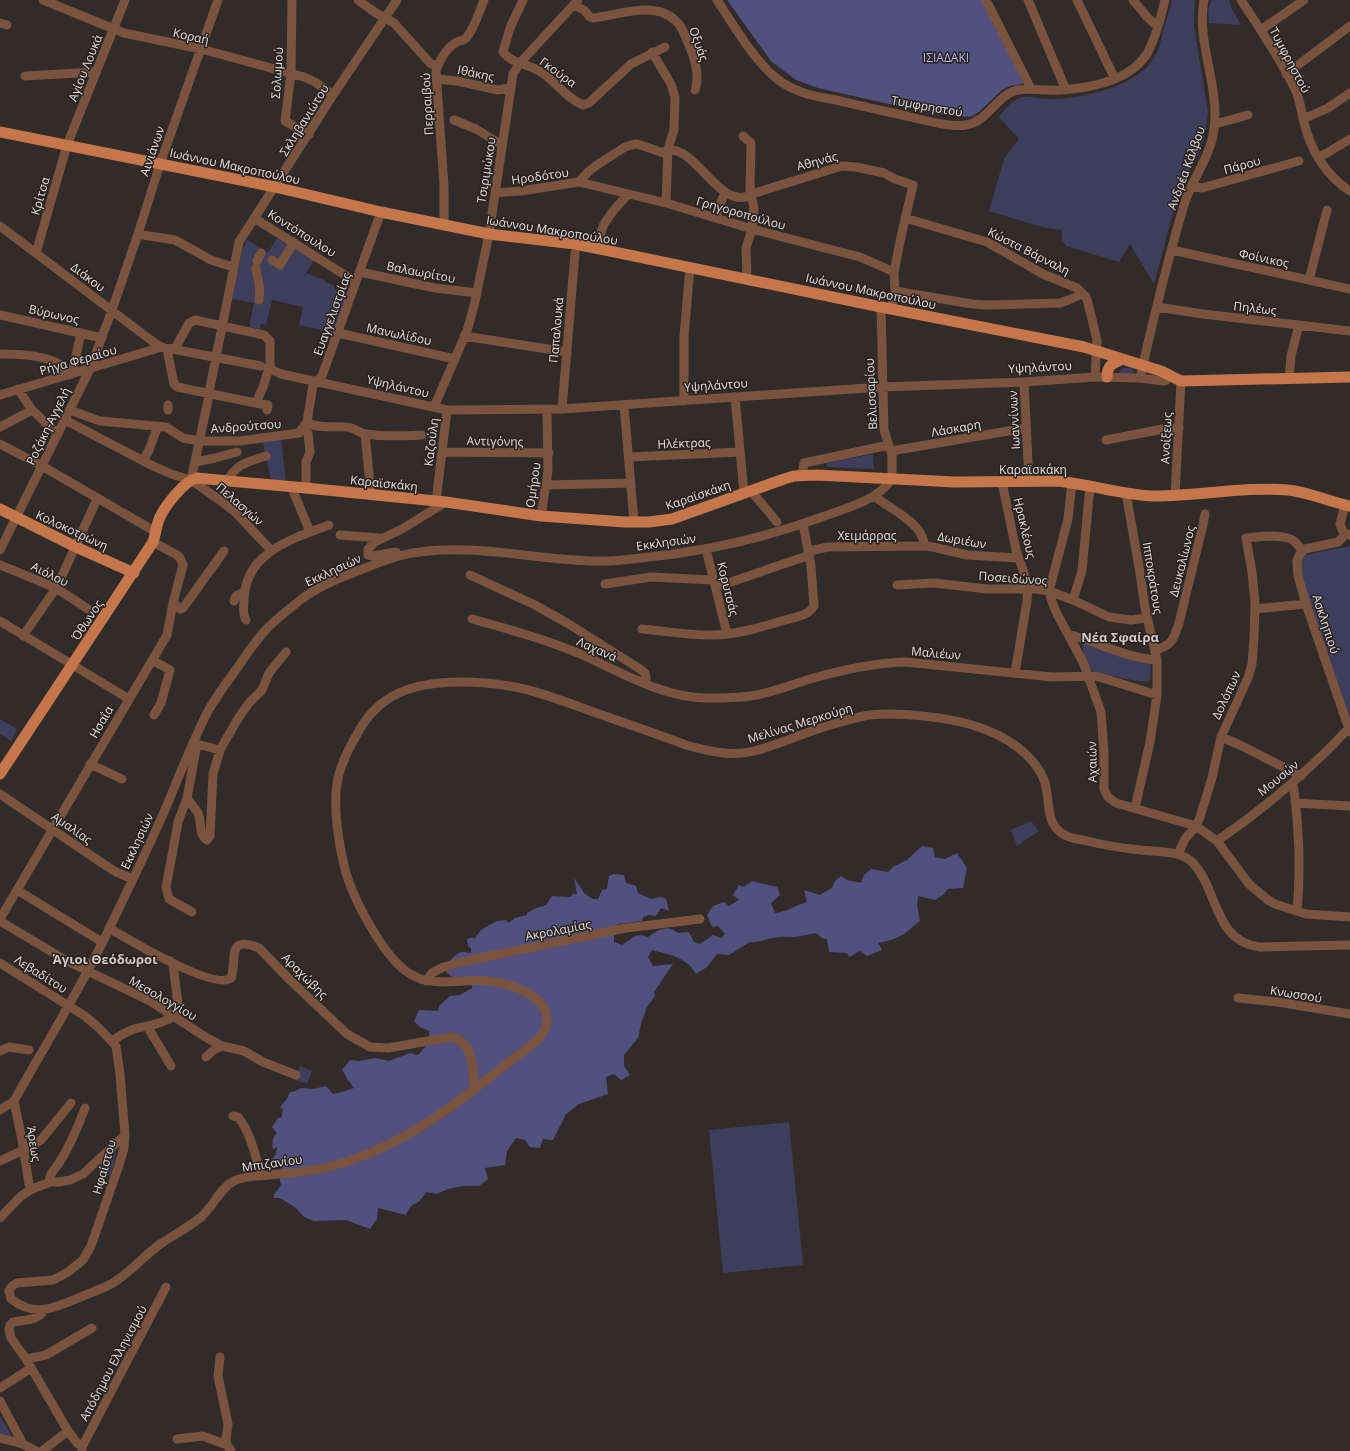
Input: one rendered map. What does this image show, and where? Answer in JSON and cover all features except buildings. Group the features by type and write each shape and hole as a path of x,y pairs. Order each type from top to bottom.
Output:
{"main road":[{"name":"Ιωάννου Μακροπούλου","path":"0,132 275,187 381,212 489,234 575,244 1084,347 1143,364"},
{"path":"1107,377 1107,370 1109,367 1123,359"},
{"name":"Υψηλάντου","path":"1143,364 1176,379 1349,380"},
{"name":"Καραϊσκάκη","path":"191,480 197,478 291,486 371,496 441,502 541,516 610,522 659,521 672,519 784,479 802,476 840,476 955,482 1029,481 1072,483 1126,493 1146,495 1175,495 1248,489 1283,490 1306,494 1348,505"},
{"name":"Όθωνος","path":"0,774 134,573 154,537 163,510 191,480"},
{"name":"Κολοκοτρώνη","path":"0,509 16,518 134,573"}],"street":[{"name":"Κοραή","path":"43,0 134,36 201,49 304,77 315,82 333,95"},
{"name":"Αγίου Λουκά","path":"67,145 125,0"},
{"name":"Αινιάνων","path":"112,310 160,164 218,0"},
{"name":"Σολωμού","path":"292,0 291,74 285,121 309,135"},
{"path":"358,0 398,27 430,63 438,66"},
{"name":"Σκληβανιώτου","path":"191,480 196,462 239,242 396,0"},
{"name":"Περραιβού","path":"444,225 444,186 437,78 438,66 440,60 452,46 466,39 471,32 484,0"},
{"name":"Γκούρα","path":"523,0 510,28 503,52 508,59 540,71 580,104 586,105 589,103 631,64 652,52"},
{"name":"Τυμφρηστού","path":"716,0 749,47 770,72 787,86 808,94 932,122 961,126 973,123 983,117 1008,94 1018,90 1066,90 1115,79 1130,71 1142,60 1151,46 1165,0"},
{"path":"986,0 1030,89"},
{"path":"1028,0 1066,90"},
{"path":"1077,0 1115,79"},
{"path":"1133,0 1147,17 1157,26"},
{"name":"Ανδρέα Κάλβου","path":"1140,378 1157,306 1184,205 1210,144 1215,124 1214,97 1202,30 1204,0"},
{"name":"Τυμφρηστού","path":"1241,0 1261,30 1297,94 1308,136 1318,157 1334,179 1350,192"},
{"path":"1261,30 1304,0"},
{"name":"Τσιριμώκου","path":"434,408 464,336 477,293 489,234 513,74 519,64 576,2"},
{"name":"Οξυάς","path":"576,2 590,17 593,18 631,10 665,12 671,16 680,26 693,56 697,84 695,90"},
{"path":"1286,74 1350,26"},
{"path":"665,47 652,52 670,84 675,97 674,130 668,149 666,204"},
{"path":"25,76 96,72"},
{"name":"Ιθάκης","path":"437,78 498,90 510,88"},
{"path":"1303,120 1328,108 1350,93"},
{"path":"1215,124 1248,115"},
{"path":"454,120 476,129 502,145"},
{"path":"743,136 751,143 750,190 754,208 752,229 746,248 747,279"},
{"path":"1318,157 1350,139"},
{"name":"Ηροδότου","path":"495,193 521,191 579,182 588,172 625,147 637,144 664,153 668,149"},
{"name":"Κρίτσα","path":"36,253 67,145"},
{"path":"668,149 674,149 688,156 716,186 725,192 740,198 752,195"},
{"name":"Πάρου","path":"1192,186 1202,188 1299,162"},
{"name":"Αθηνάς","path":"752,195 842,166 856,167 884,173 895,179 913,185"},
{"name":"Γρηγοροπούλου","path":"579,182 666,204 860,258 894,272"},
{"name":"Βελισσαρίου","path":"892,479 890,448 884,430 882,387 886,308 896,291 894,272 913,185"},
{"path":"715,218 725,192"},
{"path":"595,248 604,224 628,194"},
{"path":"1309,280 1326,210"},
{"name":"Ευαγγελιστρίας","path":"305,426 313,385 322,376 381,212"},
{"name":"Κοντόπουλου","path":"254,218 356,282"},
{"name":"Κώστα Βάρναλη","path":"905,218 987,242 1040,272 1077,288 1082,294"},
{"name":"Διάκου","path":"0,226 112,310 167,348"},
{"path":"143,235 175,240 211,260 233,267"},
{"path":"272,260 280,264 294,242"},
{"name":"Φοίνικος","path":"1172,250 1350,289"},
{"name":"Παπαλουκά","path":"562,409 575,253"},
{"path":"258,261 256,274 258,276 260,287 259,300"},
{"path":"684,401 684,336 690,268"},
{"name":"Βαλαωρίτου","path":"360,272 434,288 477,293"},
{"path":"896,291 987,305 1058,303 1071,300 1082,294 1088,303 1097,340 1097,367 1095,377"},
{"name":"Πηλέως","path":"1157,306 1203,314 1350,331"},
{"name":"Ροζάκη-Αγγελή","path":"0,550 90,369 112,310"},
{"name":"Βύρωνος","path":"0,314 102,338"},
{"path":"167,348 178,346 191,321 197,320 261,334 267,337 271,348 266,365 263,388 256,403"},
{"path":"1289,379 1291,356 1298,325"},
{"path":"70,375 81,333"},
{"name":"Μανωλίδου","path":"338,333 454,359"},
{"path":"464,336 567,352"},
{"path":"167,348 266,365"},
{"path":"167,348 173,381 177,387 210,391 268,405 268,410"},
{"name":"Ρήγα Φεραίου","path":"0,395 167,348"},
{"path":"0,354 26,355 57,363 67,370 70,375"},
{"name":"Υψηλάντου","path":"266,365 272,370 281,374 446,410 547,410 882,387 1024,382 1095,377 1140,378 1163,381 1176,379"},
{"name":"Ανοίξεως","path":"1175,495 1179,428 1176,379"},
{"path":"170,392 173,381"},
{"name":"Ιωαννίνων","path":"1024,382 1029,481"},
{"path":"18,389 32,410 58,434"},
{"path":"735,397 740,452 748,492 777,522"},
{"path":"624,405 634,522"},
{"path":"0,427 32,410"},
{"name":"Ανδρούτσου","path":"70,410 100,421 165,417 184,438 200,441 235,441 290,435 299,433 305,426 313,425 347,426 359,430 364,434 397,436 422,435"},
{"name":"Καζούλη","path":"441,502 442,452 446,410"},
{"name":"Ομήρου","path":"541,516 547,485 549,453 547,410"},
{"path":"143,461 165,417"},
{"name":"Καραϊσκάκη","path":"65,420 143,461 171,474 191,480"},
{"path":"305,426 308,433 310,452 306,462 306,488"},
{"name":"Λάσκαρη","path":"802,476 804,463 890,448 1026,428"},
{"path":"1106,440 1163,429 1179,428"},
{"path":"364,434 371,496"},
{"path":"235,441 237,456 242,464"},
{"path":"0,444 42,466 97,499 154,537"},
{"path":"196,462 237,452"},
{"name":"Αντιγόνης","path":"442,452 549,453"},
{"name":"Ηλέκτρας","path":"629,457 740,452"},
{"path":"227,481 233,470 242,464 266,456"},
{"name":"Εκκλησιών","path":"14,1101 110,928 195,744 209,709 218,694 254,645 271,626 304,598 318,589 349,574 398,556 412,553 449,550 484,551 595,561 654,557 706,549 803,524 844,509 874,496 883,490 892,479"},
{"name":"Πελασγών","path":"191,480 235,512 271,550"},
{"name":"Ηρακλέους","path":"1002,482 1018,558 1028,588 1015,673"},
{"path":"547,485 631,483"},
{"path":"1049,591 1068,519 1072,483"},
{"path":"291,486 310,532"},
{"path":"1074,600 1082,571 1090,486"},
{"name":"Ιπποκράτους","path":"1126,493 1147,618 1157,660 1157,695 1150,742 1135,808"},
{"path":"874,496 902,516 920,532 925,546"},
{"path":"61,578 97,499"},
{"path":"412,553 397,552 375,556 369,555 367,552 369,547 382,538 402,529 441,502"},
{"path":"1302,551 1338,542 1348,535 1342,530 1340,524 1348,505"},
{"name":"Δευκαλίωνος","path":"1155,650 1164,648 1169,644 1174,637 1179,624 1204,525 1205,514"},
{"path":"642,629 671,633 714,635 727,634 777,622 806,614 811,611 814,606 814,598 810,553 803,524"},
{"path":"246,620 243,613 244,592 255,566 271,550 329,525"},
{"path":"340,535 382,538"},
{"name":"Ησαΐα","path":"0,920 90,764 167,635 173,604 183,570 183,562 177,555 154,537"},
{"name":"Δολόπων","path":"1178,854 1185,839 1196,826 1205,803 1221,737 1229,716 1244,689 1250,672 1254,638 1255,609 1252,572 1246,538 1262,537 1289,539 1294,541 1302,551"},
{"name":"Δωριέων","path":"925,546 967,556 1018,558"},
{"name":"Χειμάρρας","path":"605,584 651,577 715,583 828,547 925,546"},
{"name":"Κορυτσάς","path":"706,549 727,634"},
{"path":"173,604 180,609 185,606 224,551"},
{"name":"Ασκληπιού","path":"1302,551 1298,558 1298,576 1306,604 1349,730"},
{"name":"Αιόλου","path":"0,565 56,588 88,609"},
{"path":"470,575 535,605 567,623 640,669 645,673 645,683"},
{"name":"Ποσειδώνος","path":"897,585 934,583 987,589 1028,588 1049,591 1074,600 1109,617 1132,620 1147,618"},
{"path":"23,636 56,588"},
{"name":"Αχαιών","path":"1049,591 1052,602 1083,662 1101,712 1104,753 1104,783 1106,793 1111,801 1196,826 1217,841 1239,871 1260,894 1275,904 1306,914 1350,917"},
{"path":"234,601 236,596 244,592"},
{"path":"1255,609 1306,604"},
{"name":"Λαχανά","path":"472,620 539,638 645,683 683,695 714,698"},
{"path":"0,621 129,699"},
{"path":"1068,634 1124,653 1146,659 1157,660"},
{"path":"187,798 198,814 202,833 204,838 207,840 210,836 213,774 220,750 239,717 249,703 262,690 269,672 286,652"},
{"path":"152,660 170,670 161,704 154,715"},
{"name":"Μαλιέων","path":"714,698 751,696 812,679 889,663 912,663 1052,677 1088,676 1104,678 1157,695"},
{"name":"Μελίνας Μερκούρη","path":"447,981 426,981 414,977 400,967 380,940 356,899 348,880 342,856 336,813 336,793 340,770 351,744 365,720 374,710 396,694 426,684 477,682 507,685 527,690 686,745 699,749 727,753 754,751 831,724 864,716 922,716 978,727 1010,742 1037,766 1046,785 1048,808 1054,827 1064,835 1109,847 1178,854 1191,861 1208,889 1224,924 1234,936 1245,944 1260,946 1350,945"},
{"name":"Μουσών","path":"1217,841 1301,776 1349,730"},
{"path":"1221,737 1301,776"},
{"path":"192,912 169,899 166,887 178,822 187,798 195,744 220,750"},
{"path":"90,764 122,779"},
{"path":"1292,783 1299,842 1297,911"},
{"name":"Αμαλίας","path":"0,794 116,872 134,877"},
{"path":"1295,803 1350,806"},
{"path":"17,890 102,942"},
{"name":"Ακρολαμίας","path":"426,981 432,974 443,967 470,960 626,928 700,919"},
{"name":"Μεσολογγίου","path":"0,920 67,961 150,1001 202,1035 222,1046 244,1051 263,1062 296,1076"},
{"name":"Αραχώβης","path":"110,928 184,968 213,979 226,981 231,978 235,948 238,945 245,944 259,948 330,1019 347,1034 366,1045 377,1048 388,1048 451,1037 463,1042 468,1048 471,1060 474,1090"},
{"path":"112,1041 124,1033 166,1021 177,1013 178,1004 173,966 170,961"},
{"name":"Λεβαδίτου","path":"0,963 68,1005"},
{"name":"Μπιζανίου","path":"5,1291 10,1299 16,1303 29,1309 44,1310 60,1306 111,1284 156,1247 202,1216 222,1191 231,1183 244,1178 261,1175 304,1171 331,1166 359,1157 409,1134 442,1114 474,1090 542,1034 546,1025 546,1011 540,1002 534,997 506,985 485,981 447,981"},
{"name":"Κνωσσού","path":"1238,998 1278,1002 1350,1014"},
{"name":"Ηφαίστου","path":"5,1291 18,1284 53,1280 68,1272 83,1260 91,1246 124,1148 125,1135 119,1063 116,1046 91,1021 68,1005"},
{"path":"147,1026 171,1066"},
{"path":"206,1057 215,1049 222,1046"},
{"path":"0,1051 9,1047 29,1050"},
{"path":"0,1110 14,1101"},
{"name":"Άρεως","path":"14,1101 30,1190"},
{"path":"0,1161 42,1140 71,1103"},
{"path":"50,1182 50,1175 63,1157 85,1108"},
{"path":"233,1116 238,1116 245,1127 255,1151 261,1175"},
{"path":"0,1218 20,1197 30,1190 50,1182 70,1180 80,1176 95,1164 125,1135"},
{"name":"Απόδημου Ελληνισμού","path":"82,1449 166,1287"},
{"path":"44,1310 38,1318 13,1322 9,1329 11,1338 26,1359 68,1431 82,1449"},
{"path":"26,1359 46,1355 92,1328"},
{"path":"220,1357 218,1376 228,1424 226,1440 229,1448"},
{"path":"0,1388 31,1368"},
{"path":"0,1401 23,1444"},
{"path":"42,1451 68,1431"},
{"path":"177,1439 203,1436 229,1448"},
{"path":"0,1438 23,1444 36,1451"}],"shaded area":[{"path":"1172,0 1195,0 1194,26 1208,112 1206,130 1200,151 1178,194 1154,284 1130,244 1119,262 1066,246 1062,240 1062,230 1045,228 989,211 1004,159 1019,139 999,117 1006,108 1019,98 1031,97 1058,99 1082,96 1109,89 1134,77 1144,70 1157,53"},
{"path":"1211,0 1229,0 1241,25 1209,23 1208,10"},
{"path":"277,238 314,260 306,273 334,285 334,289 349,293 335,333 299,325 303,307 272,300 266,325 261,324 260,329 249,327 254,303 232,299 242,251 247,240 268,252"},
{"path":"1129,367 1134,369 1133,373 1120,373 1121,369"},
{"path":"281,439 286,482 271,480 263,443"},
{"path":"873,454 874,469 827,467 827,463"},
{"path":"1350,546 1350,719 1303,592 1299,565 1303,557 1309,554"},
{"path":"1082,641 1151,662 1150,681 1130,680 1089,669 1083,657"},
{"path":"0,719 17,729 11,741 0,734"},
{"path":"1031,821 1039,831 1017,846 1011,830"},
{"path":"300,1066 312,1071 307,1084 295,1080"},
{"path":"789,1122 803,1265 723,1273 709,1130"},
{"path":"117,1143 114,1164 109,1177 98,1171 101,1162"},
{"path":"0,1416 17,1444 0,1439"}],"green space":[{"name":"ΙΣΙΑΔΑΚΙ","path":"727,0 983,0 1023,82 1022,84 1010,86 1002,90 979,112 970,117 920,111 818,88 796,80 771,61"},
{"path":"922,846 933,848 935,857 945,859 957,853 967,868 963,888 948,889 944,894 935,900 918,896 917,905 920,921 901,936 878,943 882,950 867,956 860,951 849,957 847,953 829,952 827,939 822,938 816,933 798,937 778,937 757,942 750,942 729,955 717,954 707,967 696,974 683,960 652,950 648,957 653,966 673,964 654,992 655,996 647,1007 638,1038 624,1055 624,1066 630,1075 621,1080 614,1074 606,1077 608,1094 579,1104 566,1114 553,1140 543,1139 540,1148 530,1147 525,1140 516,1138 507,1151 505,1165 485,1168 488,1179 479,1186 457,1187 437,1194 426,1192 420,1201 411,1206 406,1215 378,1208 377,1219 370,1229 346,1220 314,1221 304,1217 296,1208 280,1198 274,1198 274,1195 281,1185 278,1172 281,1168 279,1162 272,1159 276,1154 277,1147 273,1149 273,1138 277,1133 272,1127 278,1118 281,1118 283,1109 280,1107 287,1099 290,1092 301,1088 313,1089 326,1086 333,1094 342,1092 354,1088 342,1070 350,1060 359,1061 376,1058 389,1061 410,1053 418,1055 430,1041 429,1031 420,1027 414,1021 419,1010 438,1011 439,1006 450,996 460,995 472,988 473,979 452,977 445,971 450,961 455,956 461,952 471,953 467,940 469,938 475,938 481,930 497,921 506,920 508,923 515,918 527,915 527,913 536,908 546,905 552,896 570,897 573,894 577,894 574,878 585,894 593,899 598,899 602,890 607,889 609,876 614,874 624,875 626,883 636,886 638,893 651,899 661,897 666,899 669,911 661,908 656,916 649,915 643,917 642,921 619,924 614,927 614,942 622,945 634,937 640,935 648,937 659,930 667,928 678,933 689,932 694,942 700,944 713,935 721,938 725,934 718,926 712,927 707,915 713,906 724,902 729,906 739,900 733,895 739,885 744,887 752,881 777,887 780,895 771,903 775,913 807,902 804,890 820,895 832,888 835,881 841,876 847,880 861,883 864,875 871,869 888,872 893,867 907,860"}],"district":[{"name":"Νέα Σφαίρα","path":"1120,637"},
{"name":"Άγιοι Θεόδωροι","path":"105,959"}]}
